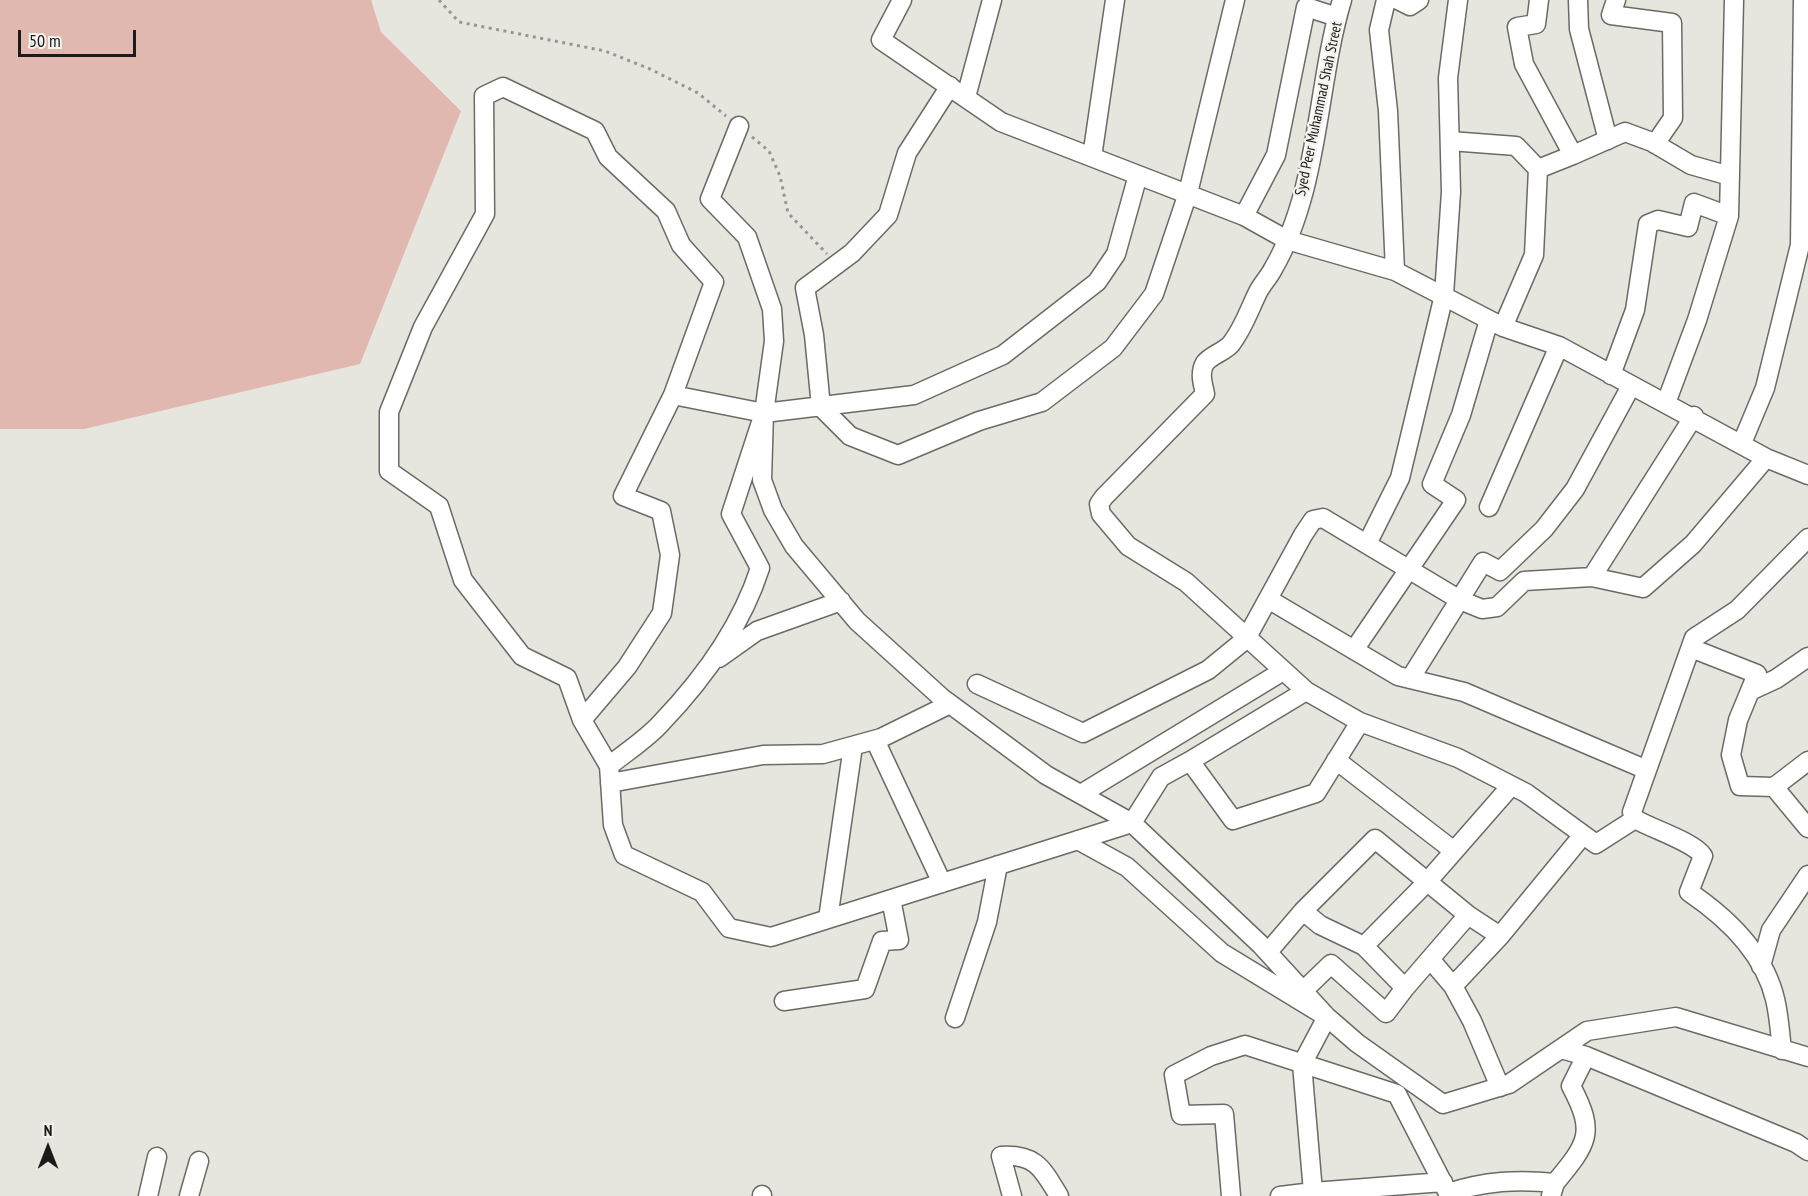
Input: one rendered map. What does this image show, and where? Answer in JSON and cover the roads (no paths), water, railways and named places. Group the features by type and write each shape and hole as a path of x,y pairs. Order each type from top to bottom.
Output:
{"street":[{"path":"902,0 881,40 1001,122 1244,216 1287,240 1395,271 1496,324 1560,346 1631,386 1694,416 1766,458 1808,475"},
{"path":"966,97 992,0"},
{"path":"1092,157 1115,0"},
{"path":"950,86 907,153 888,215 852,253 805,288 814,335 821,407 850,436 898,455 979,421 1042,402 1113,348 1154,294 1188,193 1235,0"},
{"path":"1386,0 1379,39 1388,111 1395,271"},
{"path":"1398,0 1410,6 1419,0"},
{"path":"1367,544 1400,478 1444,295 1451,192 1448,78 1458,0"},
{"path":"1539,0 1536,24 1517,27 1524,64 1573,155"},
{"path":"1578,0 1579,29 1608,140"},
{"path":"1616,0 1611,15 1672,23 1673,118 1655,144"},
{"path":"1666,403 1697,320 1729,216 1734,0"},
{"path":"1742,443 1765,388 1800,245 1803,0"},
{"path":"1244,216 1276,155 1306,7 1340,8"},
{"name":"Syed Peer Muhammad Shah Street","path":"1246,639 1186,582 1128,546 1101,514 1099,504 1205,394 1201,378 1206,362 1229,346 1247,321 1259,291 1274,268 1287,240 1306,184 1340,8"},
{"path":"582,720 627,668 662,613 670,555 661,511 623,496 673,395 714,282 681,245 666,211 608,157 595,132 503,87 484,96 485,214 423,327 389,412 389,471 439,506 463,580 522,656 567,678 582,720 609,774 613,825 624,855 702,892 729,928 771,937 1132,823 1161,777 1306,691"},
{"path":"739,126 710,199 747,237 772,309 774,341 764,413 762,480 773,510 794,546 857,621 951,704 1046,775 1132,823 1268,952 1327,1017 1357,1043 1443,1104 1509,1084 1587,1031 1676,1017 1808,1057"},
{"path":"1538,170 1625,132 1655,144 1691,165 1730,176"},
{"path":"1354,650 1456,500 1432,484 1496,324 1534,255 1538,170 1516,146 1450,141"},
{"path":"673,395 764,413 821,407 914,395 1003,355 1097,282 1116,254 1138,176"},
{"path":"1611,375 1635,310 1648,224 1658,220 1688,227 1694,203 1729,216"},
{"path":"1489,507 1560,346"},
{"path":"1410,679 1483,562 1500,571 1544,529 1575,489 1631,386"},
{"path":"609,774 661,724 715,661 752,594 760,568 731,514 764,413"},
{"path":"1592,577 1694,416"},
{"path":"977,684 1083,733 1208,670 1246,639 1313,520 1323,518 1460,600 1482,609 1497,607 1524,581 1592,577 1643,588 1693,544 1766,458"},
{"path":"1782,1050 1775,997 1750,947 1718,911 1689,892 1703,856 1698,848 1655,831 1635,819 1632,813 1694,638 1737,610 1808,538"},
{"path":"1268,599 1398,676 1464,692 1647,770"},
{"path":"715,661 757,630 841,602"},
{"path":"1246,639 1306,691 1360,722 1458,758 1511,786 1596,844 1635,819"},
{"path":"1691,648 1758,674 1738,720 1731,755 1740,786 1774,787 1808,760"},
{"path":"1750,691 1776,680 1808,657"},
{"path":"1081,794 1283,671"},
{"path":"609,774 763,755 823,754 874,740 951,704"},
{"path":"1190,761 1233,820 1316,793 1360,722"},
{"path":"874,740 942,883"},
{"path":"828,919 853,746"},
{"path":"1336,760 1454,852"},
{"path":"1364,946 1427,882 1511,786"},
{"path":"1774,787 1808,828"},
{"path":"1453,986 1500,936 1583,835"},
{"path":"1268,952 1303,911 1375,839 1468,915 1500,936"},
{"path":"1078,840 1127,867 1222,953 1327,1017"},
{"path":"955,1018 987,922 998,865"},
{"path":"1761,966 1771,930 1808,875"},
{"path":"784,1001 865,989 882,941 899,940 891,899"},
{"path":"1303,911 1320,925 1364,946 1405,988"},
{"path":"1303,991 1331,964 1386,1013 1468,915"},
{"path":"1430,959 1453,986 1472,1021 1500,1087"},
{"path":"1313,1192 1302,1064 1327,1017"},
{"path":"1231,1196 1224,1114 1181,1115 1174,1075 1211,1056 1245,1045 1397,1094 1447,1190"},
{"path":"1561,1049 1586,1056 1808,1150"},
{"path":"1280,1196 1313,1192 1447,1190 1520,1179 1553,1189 1575,1159 1586,1137 1586,1114 1571,1086 1586,1056"},
{"path":"1012,1196 1001,1156 1022,1155 1043,1170 1059,1196"},
{"path":"148,1196 157,1157"},
{"path":"189,1196 199,1161"}]}
